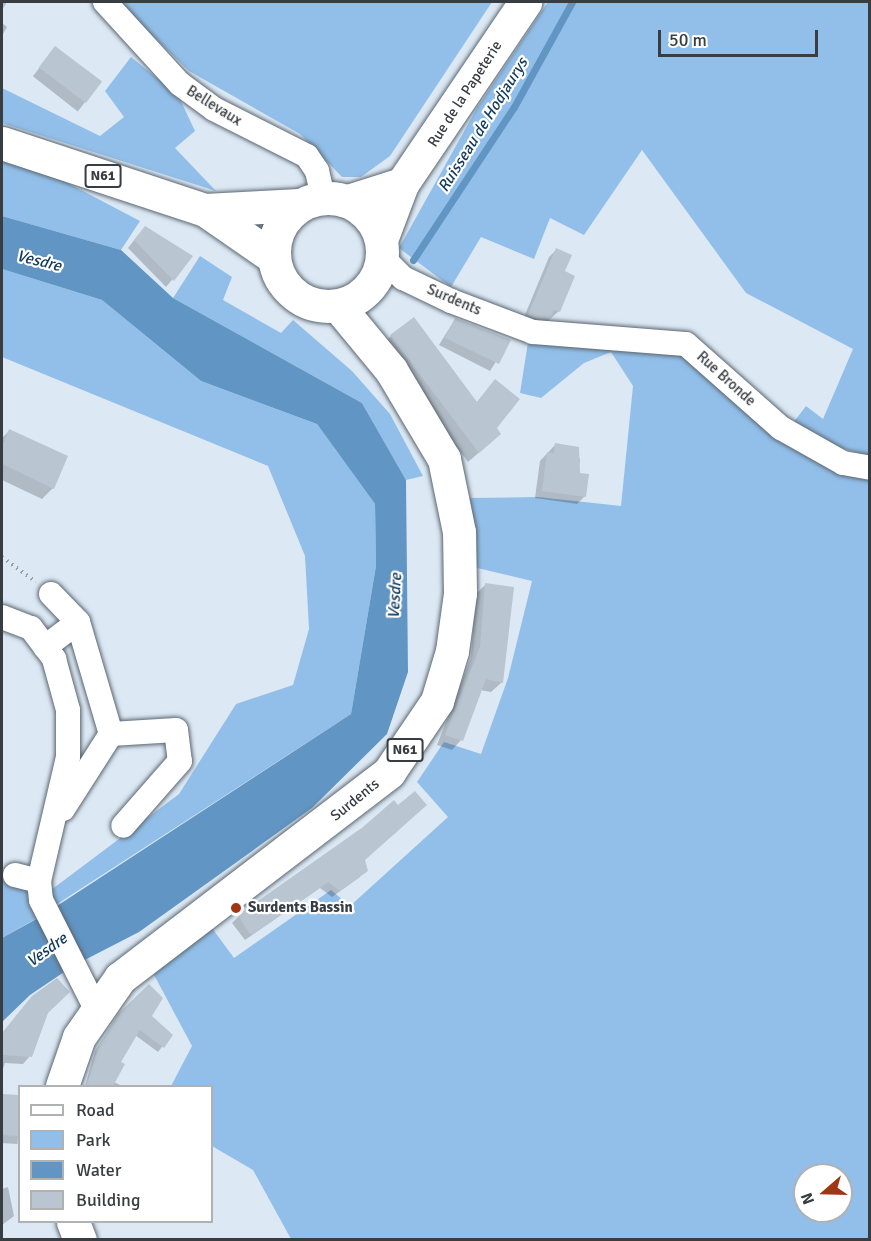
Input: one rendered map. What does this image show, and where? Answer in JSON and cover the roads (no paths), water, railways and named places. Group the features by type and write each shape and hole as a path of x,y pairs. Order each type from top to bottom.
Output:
{"main road":[{"name":"Rue de la Papeterie","path":"381,248 402,184 525,2"},
{"name":"N61","path":"2,143 205,210 273,257 277,272 295,296 308,304 338,306"},
{"path":"273,257 279,227 323,202 402,184"},
{"path":"323,202 367,215 381,248 368,289 338,306"},
{"name":"N61","path":"205,210 323,202"},
{"name":"Surdents","path":"62,1085 79,1037 96,1009 120,978 150,951 351,805 389,772 437,700 452,651 460,593 459,532 444,459 391,370 338,306"},
{"path":"74,1223 80,1239"}],"street":[{"name":"Bellevaux","path":"105,2 180,84 214,109 307,156 317,171 323,202"},
{"name":"Surdents","path":"381,248 403,278 451,301 533,332"},
{"name":"Rue Bronde","path":"533,332 686,344 781,428 843,463 870,468"},
{"path":"51,594 78,622 111,734 55,821"},
{"path":"2,617 31,628 54,659 68,710 68,757 55,821 39,881 46,912 96,1009"},
{"path":"45,647 78,622"},
{"path":"111,734 176,730 180,761 123,826"},
{"path":"15,875 39,881"}],"water":[{"name":"Vesdre","path":"2,216 121,250 173,298 362,403 406,480 408,672 387,734 312,808 139,932 73,966 30,995 2,1022 2,938 40,917 351,714 376,566 375,504 317,424 201,381 102,300 2,269"}],"waterway":[{"name":"Ruisseau de Hodjaurys","path":"413,260 514,107 572,2"}],"place":[{"name":"Surdents Bassin","path":"236,908"}]}
